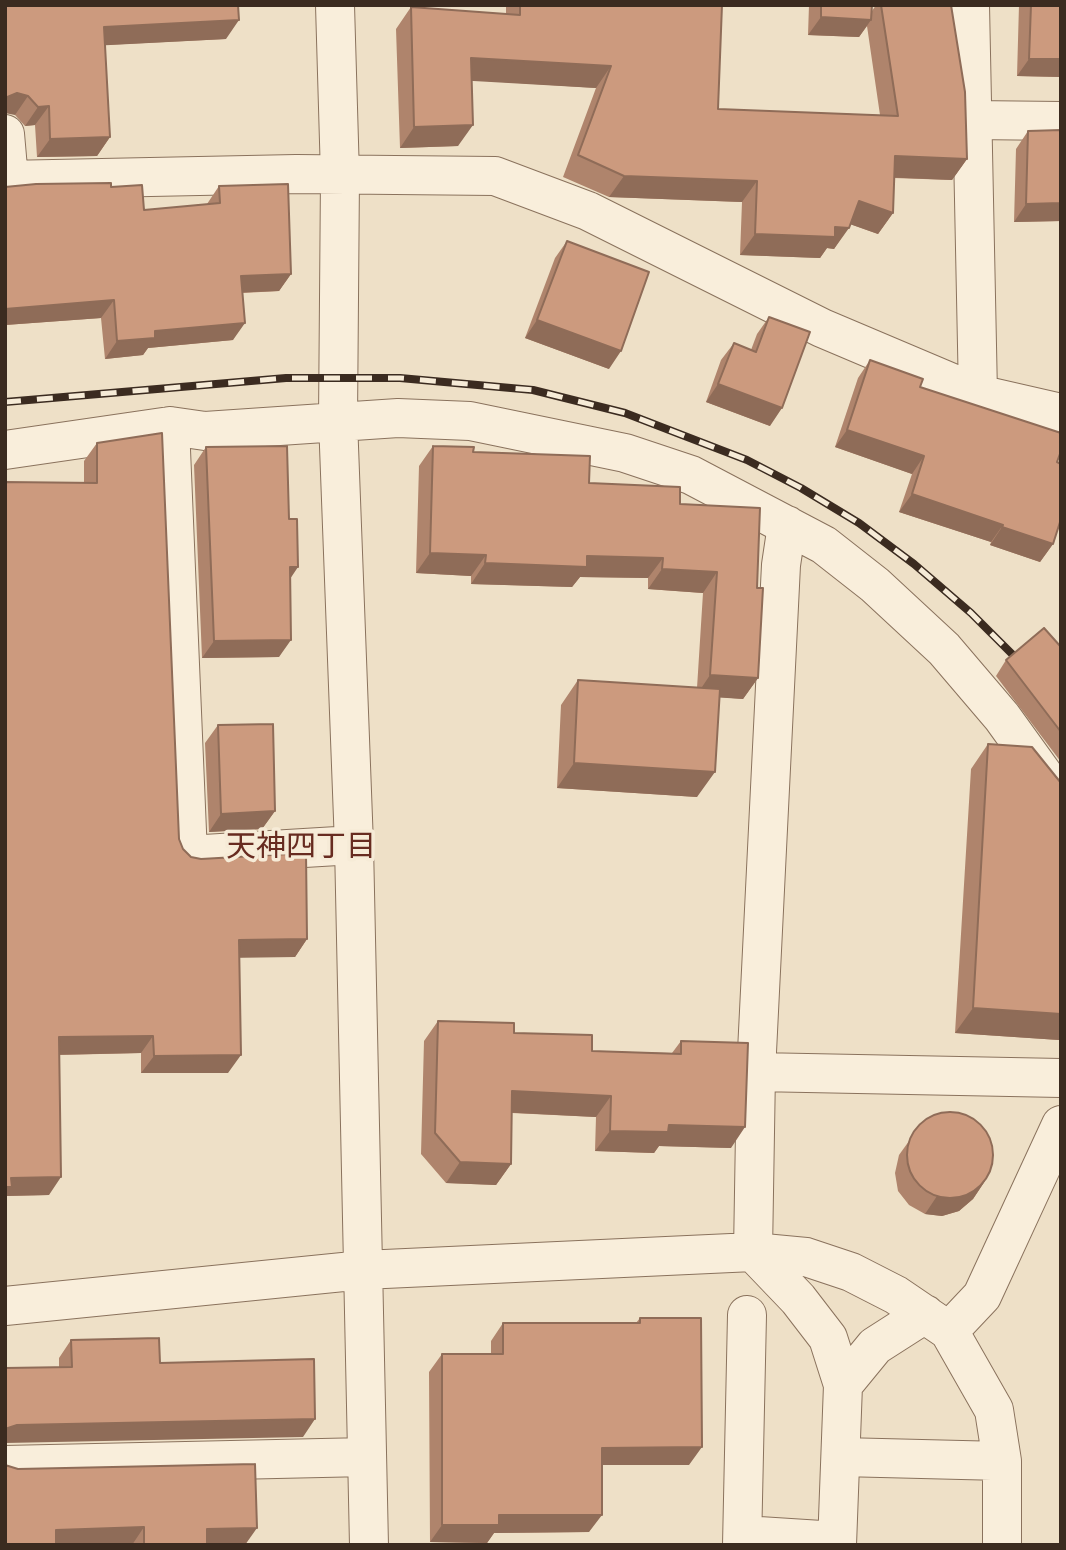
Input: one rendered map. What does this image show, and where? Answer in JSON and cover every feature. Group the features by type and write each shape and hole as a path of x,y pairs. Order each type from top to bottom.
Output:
{"street":[{"path":"335,5 340,176 338,420 354,845 369,1545"},
{"path":"970,5 978,394"},
{"path":"972,120 1061,121"},
{"path":"5,134 7,180 296,174 495,176 588,211 822,328 978,394 1061,413"},
{"path":"5,450 170,426 205,431 398,418 470,421 613,450 691,475 824,545 875,585 944,649 1002,717 1061,799"},
{"path":"170,426 188,855 354,845"},
{"path":"747,1315 743,1540 837,1543 842,1385 828,1338 798,1298 753,1252 756,1072 780,565 786,525"},
{"path":"756,1072 1061,1078"},
{"path":"842,1385 875,1346 937,1322 982,1296 1061,1125"},
{"path":"5,1306 363,1270 753,1252 806,1257 851,1272 897,1295 937,1322 994,1410 1002,1461 1002,1545"},
{"path":"5,1465 367,1457"},
{"path":"841,1457 1002,1461"}],"building":[{"path":"5,5 238,5 239,20 104,27 110,137 50,139 49,106 38,107 28,96 17,93 5,98"},
{"path":"520,5 722,5 718,109 898,116 881,5 951,5 965,92 967,159 895,156 893,213 859,201 849,228 835,227 835,237 755,234 757,181 624,176 578,155 611,66 471,58 473,125 414,127 411,7 520,15"},
{"path":"821,5 872,5 871,20 821,17"},
{"path":"1031,5 1061,5 1061,59 1029,59"},
{"path":"1061,130 1061,203 1026,204 1028,131"},
{"path":"111,183 111,187 142,185 144,210 220,203 219,186 288,184 291,274 241,276 245,323 155,331 155,338 117,341 114,300 5,309 5,187"},
{"path":"567,241 649,272 621,351 537,320"},
{"path":"769,317 810,332 782,408 718,384 734,343 756,352"},
{"path":"870,360 923,379 920,387 1061,433 1061,451 1057,462 1061,464 1061,519 1053,544 912,494 924,456 847,430"},
{"path":"162,433 179,839 183,849 191,857 201,859 306,853 307,939 239,940 241,1055 154,1056 153,1036 59,1037 61,1177 11,1178 12,1187 5,1187 5,482 97,483 97,443"},
{"path":"287,446 289,519 297,519 298,567 290,567 291,640 214,641 206,447"},
{"path":"433,446 474,447 473,452 590,456 589,483 680,487 680,504 760,508 757,588 763,588 758,678 710,675 717,572 662,569 663,558 587,556 587,567 485,563 486,555 430,553"},
{"path":"1044,628 1061,647 1061,732 1006,660"},
{"path":"578,680 720,689 715,772 574,763"},
{"path":"273,724 275,811 221,814 218,725"},
{"path":"988,744 1032,747 1061,783 1061,1014 973,1008"},
{"path":"438,1021 514,1023 514,1033 592,1035 592,1051 681,1054 681,1041 748,1043 745,1127 669,1125 668,1132 610,1131 611,1096 512,1091 511,1164 460,1162 435,1133"},
{"path":"950,1112 966,1116 980,1125 989,1139 993,1155 989,1171 980,1185 966,1194 950,1198 934,1194 920,1185 911,1171 907,1155 911,1139 920,1125 934,1116"},
{"path":"640,1318 701,1318 702,1447 602,1448 602,1515 499,1515 499,1525 442,1525 442,1354 503,1354 503,1323 640,1323"},
{"path":"159,1338 160,1363 314,1359 315,1419 17,1425 5,1429 5,1368 72,1367 71,1340"},
{"path":"255,1464 257,1528 207,1529 207,1545 144,1545 144,1527 56,1530 56,1545 5,1545 5,1465 18,1469"}],"railway":[{"path":"5,402 286,378 400,378 533,390 625,413 747,460 859,523 914,564 971,613 1026,668"}],"district":[{"name":"天神四丁目","path":"301,847"}]}
